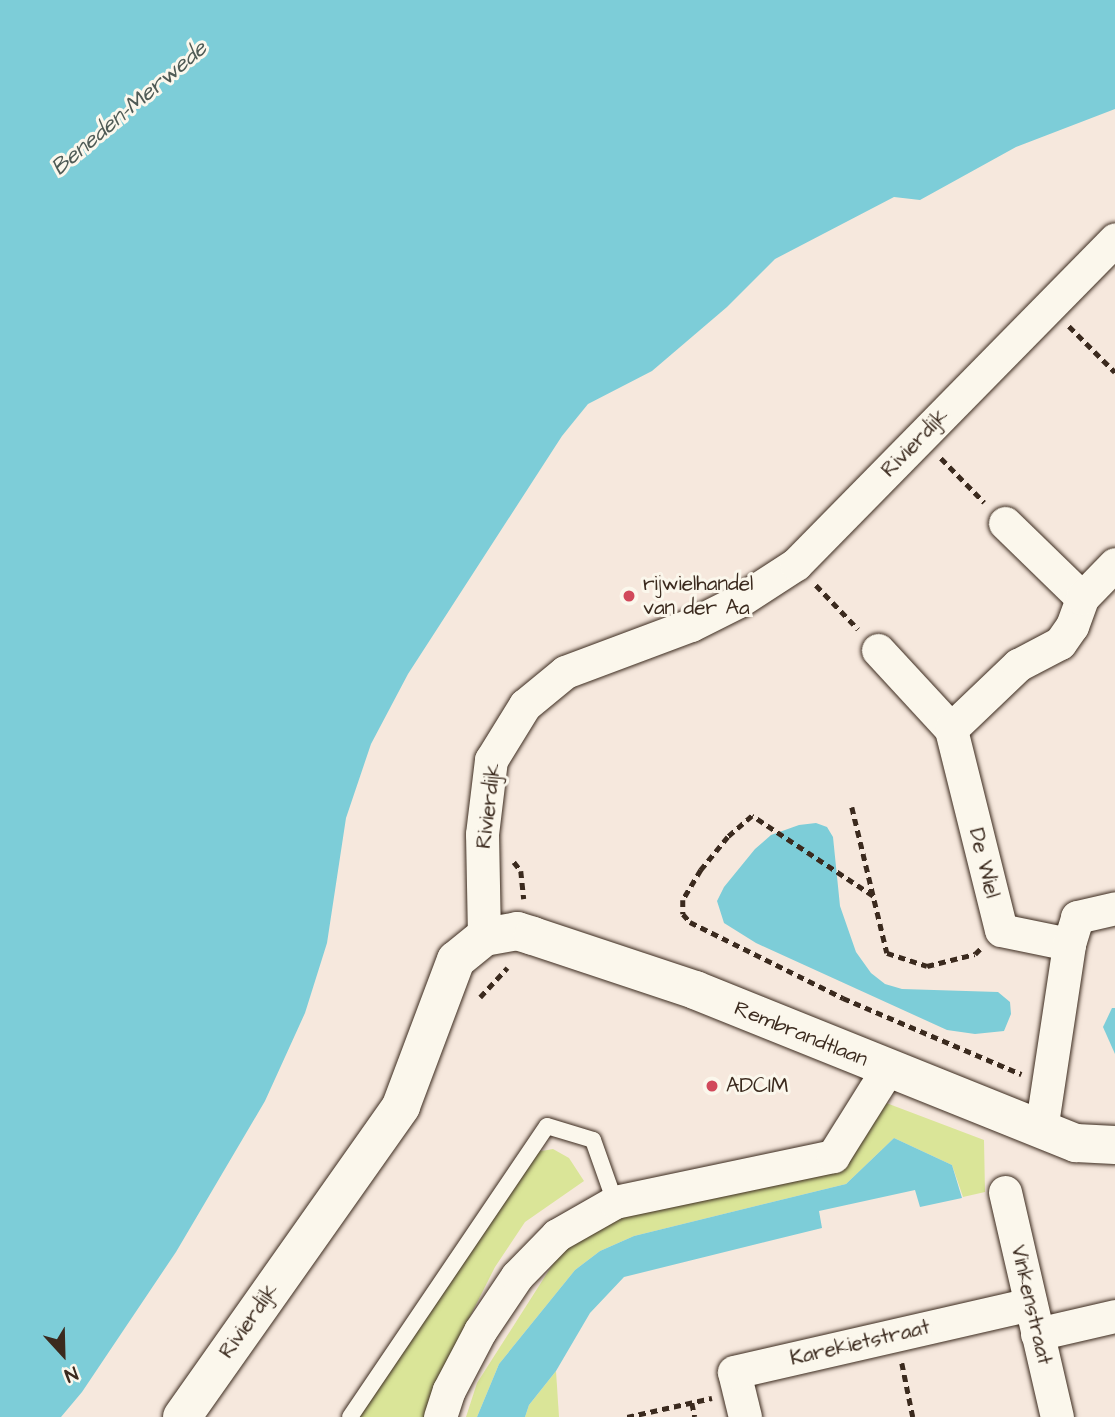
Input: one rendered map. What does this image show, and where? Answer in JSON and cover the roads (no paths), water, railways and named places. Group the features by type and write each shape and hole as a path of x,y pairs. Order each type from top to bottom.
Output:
{"street":[{"name":"Rivierdijk","path":"182,1417 401,1106 456,960 484,937 482,834 491,760 525,705 565,672 691,625 739,601 796,564 1115,239"},
{"path":"1005,523 1082,598"},
{"path":"951,729 1018,665 1038,657 1060,643 1072,625 1082,598 1115,564"},
{"name":"De Wiel","path":"878,650 951,729 1001,930 1069,944"},
{"path":"1041,1130 1069,944 1077,916 1115,908"},
{"name":"Rembrandtlaan","path":"484,937 517,931 533,936 695,990 887,1070 1076,1143 1115,1145"},
{"path":"440,1417 449,1390 480,1331 517,1276 557,1235 615,1202 833,1156 887,1070"},
{"name":"Vinkenstraat","path":"1005,1192 1057,1417"},
{"path":"1034,1319 1115,1316"},
{"name":"Karekietstraat","path":"742,1405 734,1372 896,1335 1034,1319"}],"lane":[{"path":"350,1417 548,1126 593,1140 615,1202"}],"water":[{"name":"Beneden-Merwede","path":"0,0 1115,0 1115,109 1016,147 920,200 894,197 775,259 727,307 652,371 588,404 562,436 408,674 371,744 346,818 327,943 305,1013 265,1101 176,1252 82,1392 61,1417 0,1417"},
{"path":"816,823 827,827 833,837 840,906 856,952 871,973 885,984 902,989 998,992 1010,1002 1011,1014 1004,1031 975,1034 947,1030 756,943 724,923 717,901 724,887 755,849 771,835 799,825"},
{"path":"1112,1008 1115,1008 1115,1054 1103,1027"},
{"path":"894,1138 952,1165 962,1198 920,1207 915,1190 819,1211 822,1228 624,1277 590,1313 556,1371 529,1405 525,1417 477,1417 499,1364 575,1270 600,1251 634,1236 846,1184"}],"place":[{"name":"rijwielhandel van der Aa","path":"629,596"},
{"name":"ADCIM","path":"712,1086"}]}
